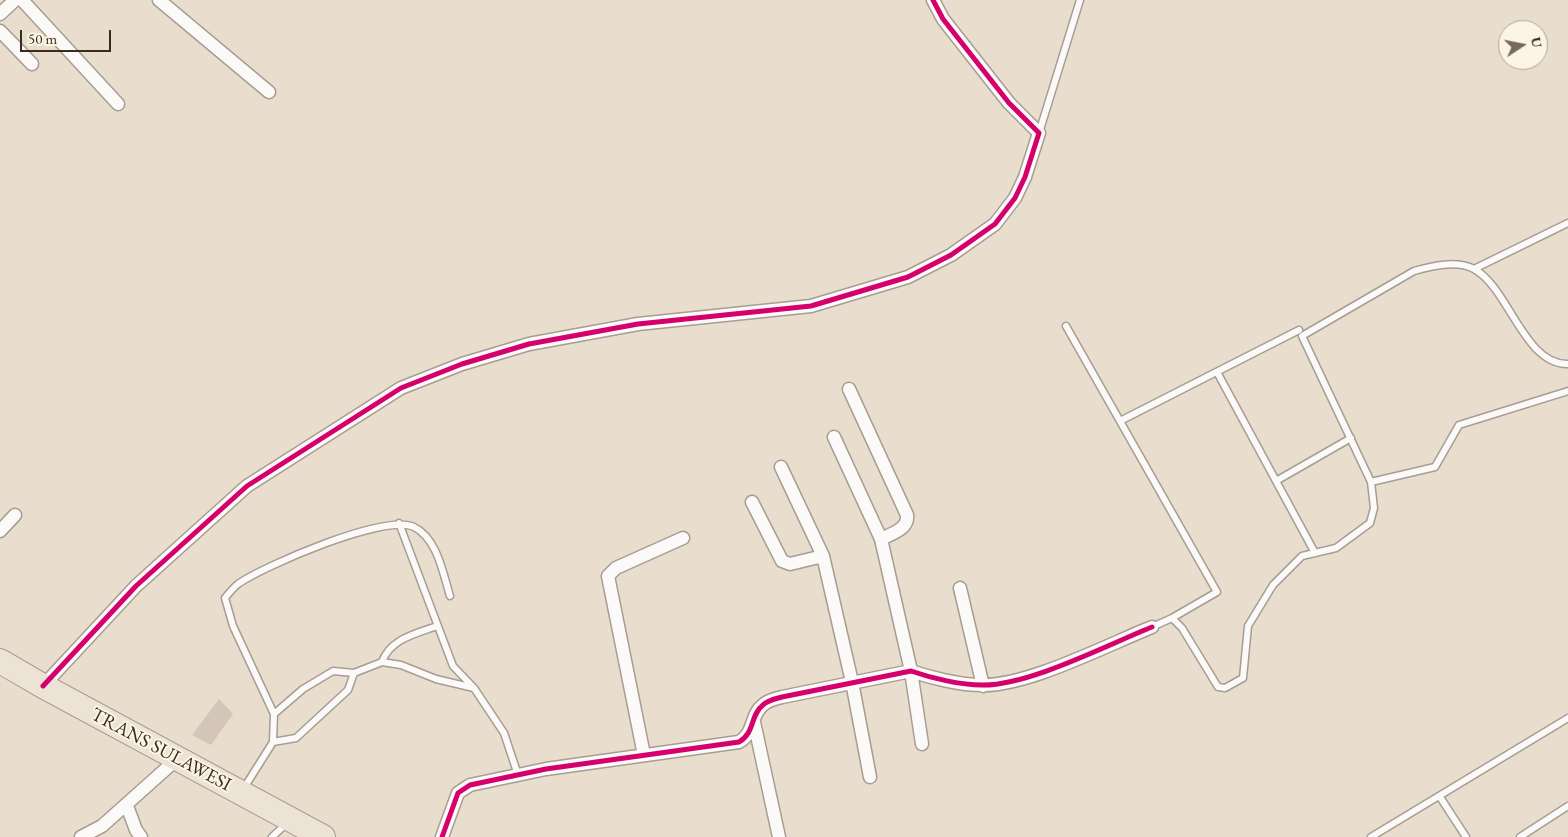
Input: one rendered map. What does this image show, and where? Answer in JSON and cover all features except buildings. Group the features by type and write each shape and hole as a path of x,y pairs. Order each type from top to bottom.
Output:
{"highway":[{"name":"TRANS SULAWESI","path":"0,661 177,760 241,792 323,837"}],"street":[{"path":"0,14 15,0"},
{"path":"22,0 118,104"},
{"path":"159,0 269,92"},
{"path":"43,686 136,586 247,486 400,388 462,364 529,344 638,324 811,306 908,277 951,255 994,224 1015,198 1025,177 1039,133 1009,103 942,18 933,0"},
{"path":"0,31 32,64"},
{"path":"849,389 908,519 901,528 880,540"},
{"path":"834,438 880,540 911,670 922,744"},
{"path":"781,467 823,556 852,682 870,777"},
{"path":"752,502 782,561 790,564 823,556"},
{"path":"0,531 15,515"},
{"path":"644,755 608,576 616,568 683,538"},
{"path":"960,588 983,686"},
{"path":"442,837 458,793 463,788 518,775 740,742 750,733 756,714 764,703 782,697 911,670 926,676 983,686 1024,678 1152,627"},
{"path":"754,722 779,837"},
{"path":"81,837 102,826 127,806 177,760"},
{"path":"127,806 136,830 141,837"}],"lane":[{"path":"1039,133 1080,0"},
{"path":"1474,269 1568,223"},
{"path":"1172,618 1182,628 1218,688 1225,688 1243,678 1248,626 1273,585 1302,556 1336,548 1370,524 1374,508 1371,482 1302,336 1414,272 1431,266 1448,265 1474,269 1492,285 1531,343 1544,356 1554,362 1568,364"},
{"path":"1066,326 1217,592 1172,618 1152,627"},
{"path":"1120,421 1299,330"},
{"path":"1217,372 1315,553"},
{"path":"1371,482 1435,467 1460,425 1568,392"},
{"path":"1276,481 1351,438"},
{"path":"398,523 436,626 453,666 474,688 504,732 518,775"},
{"path":"241,792 273,742 274,714 233,626 225,598 236,585 262,570 325,544 379,526 398,523 413,526 426,536 436,553 450,596"},
{"path":"382,662 386,651 392,645 436,626"},
{"path":"274,714 303,689 334,671 354,674 382,662 401,665 436,679 474,688"},
{"path":"273,742 296,738 348,690 354,674"},
{"path":"1370,837 1568,718"},
{"path":"1440,796 1466,837"},
{"path":"1520,837 1568,806"},
{"path":"272,837 289,820"}],"cycle path":[{"path":"43,686 136,586 247,486 401,388 462,364 529,344 638,324 811,306 908,277 951,255 995,224 1015,198 1025,177 1039,133 1009,103 943,19 933,0"},
{"path":"442,837 458,793 470,785 546,769 739,742 748,734 759,709 769,701 911,671 964,684 1001,684 1044,672 1152,627"}]}
